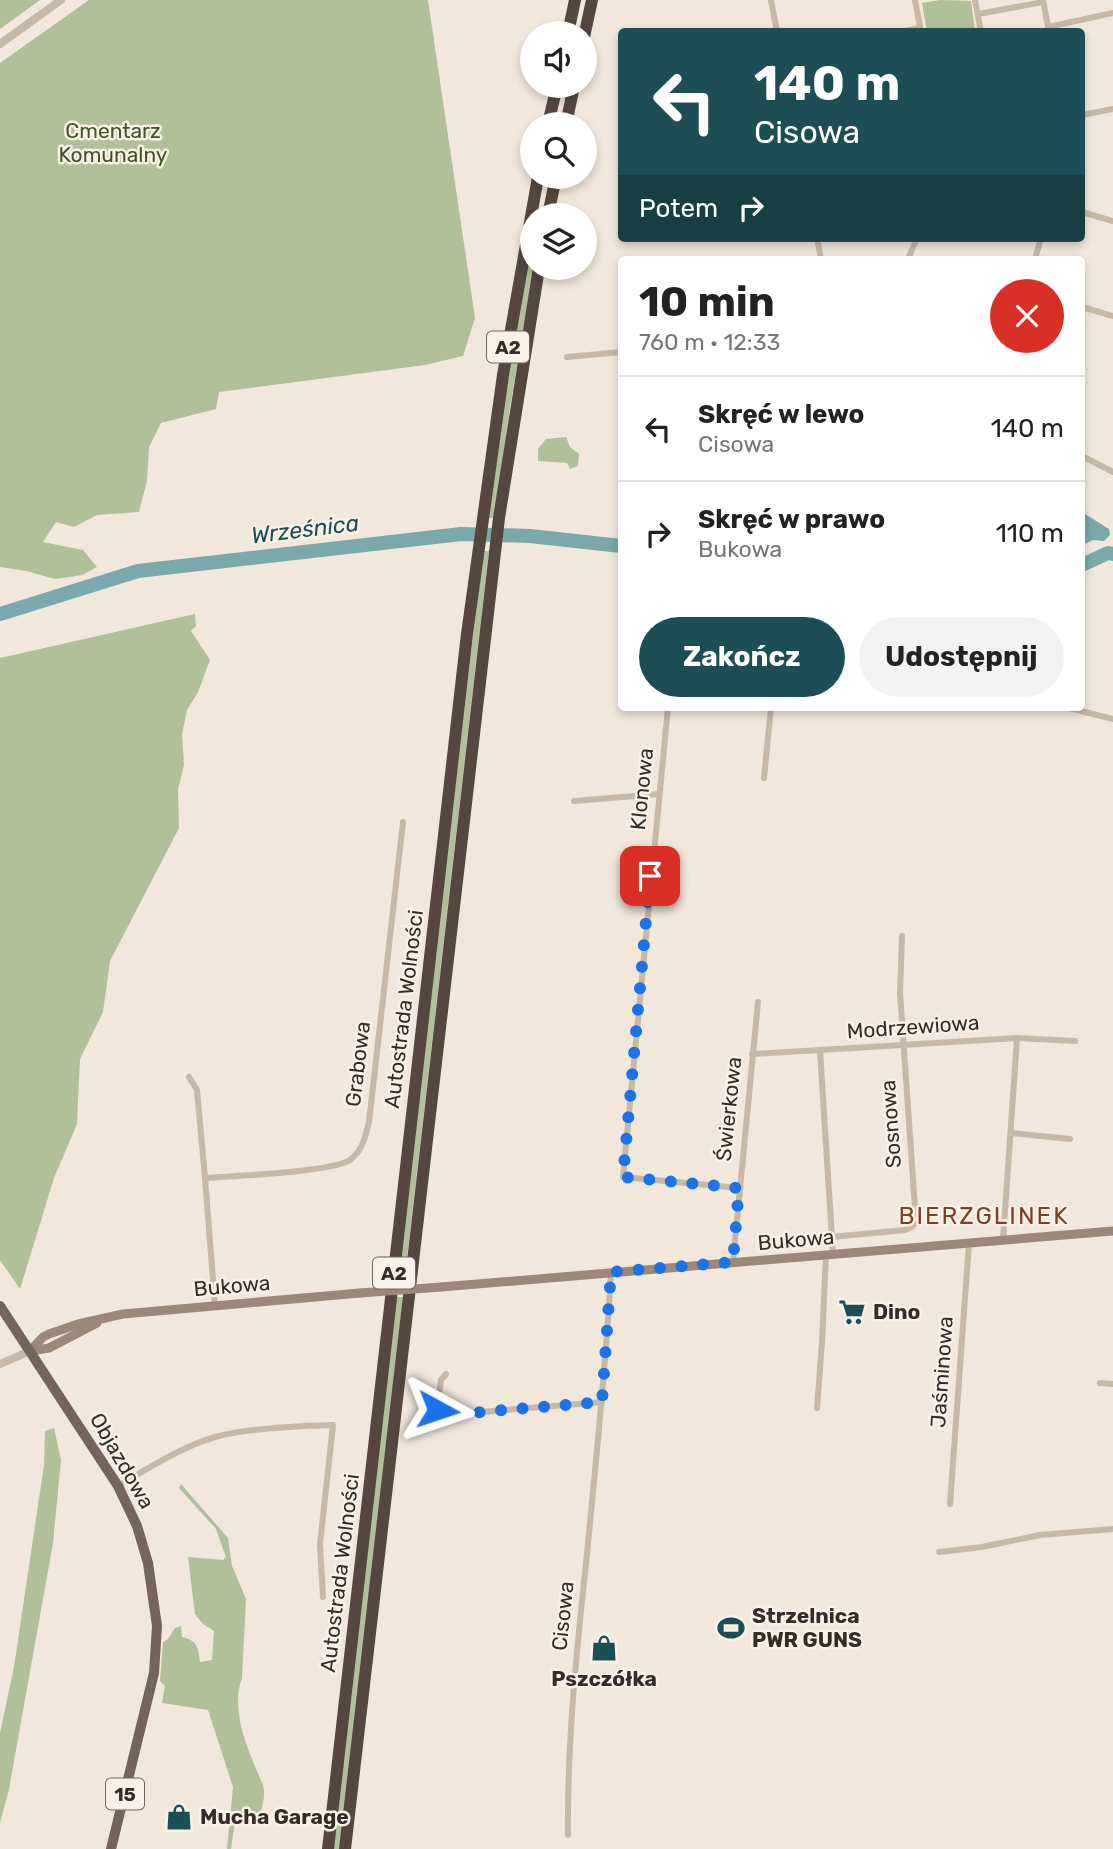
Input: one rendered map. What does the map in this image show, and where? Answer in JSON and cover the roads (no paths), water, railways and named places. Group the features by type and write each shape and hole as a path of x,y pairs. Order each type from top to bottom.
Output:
{"highway":[{"path":"571,21 575,0"},
{"path":"587,21 592,0"},
{"name":"Autostrada Wolności","path":"328,1849 482,518 503,375 536,189"},
{"name":"Autostrada Wolności","path":"345,1849 495,551 537,280"}],"main road":[{"name":"Bukowa","path":"30,1351 43,1336 78,1324 141,1312 1113,1231"},
{"name":"15","path":"0,1306 30,1351"},
{"name":"Objazdowa","path":"30,1351 118,1486 137,1526 148,1563 156,1606 156,1649 150,1695 111,1849"}],"street":[{"path":"0,44 61,0"},
{"path":"771,0 776,28"},
{"path":"915,0 920,28"},
{"path":"975,0 980,28"},
{"path":"978,14 1043,1 1049,28"},
{"path":"1053,28 1113,13"},
{"path":"1085,114 1113,109"},
{"path":"1085,213 1113,222"},
{"path":"1085,308 1113,316"},
{"path":"567,357 618,352"},
{"path":"1085,458 1113,472"},
{"name":"Klonowa","path":"668,711 623,1177 739,1188"},
{"path":"764,778 771,711"},
{"path":"1081,711 1113,719"},
{"path":"574,801 659,794"},
{"name":"Grabowa","path":"205,1178 329,1167 349,1161 362,1148 369,1122 403,822"},
{"name":"Sosnowa","path":"831,1237 905,1230 916,1222 901,993 902,936"},
{"name":"Świerkowa","path":"733,1262 758,1002"},
{"path":"1003,1240 1017,1038"},
{"name":"Modrzewiowa","path":"752,1054 1017,1038 1075,1041"},
{"path":"817,1408 831,1237 820,1050"},
{"path":"188,1077 197,1090 215,1306"},
{"path":"1011,1133 1070,1139"},
{"name":"Jaśminowa","path":"950,1504 969,1243"},
{"name":"Cisowa","path":"568,1835 567,1779 576,1659 602,1402 611,1272"},
{"path":"0,1364 30,1351"},
{"path":"446,1374 441,1380 438,1410 445,1415 602,1402"},
{"path":"1100,1383 1113,1384"},
{"path":"118,1486 194,1445 217,1436 333,1426 320,1545 323,1597"},
{"path":"939,1552 982,1547 1040,1535 1113,1529"}],"water":[{"path":"1085,514 1109,529 1110,535 1104,541 1093,540 1085,544"}],"waterway":[{"name":"Wrześnica","path":"0,614 138,571 461,534 530,536 618,546"},
{"name":"Wrześnica","path":"1085,564 1108,553 1113,554"}],"place":[{"name":"Dino","path":"852,1312"},
{"name":"Strzelnica PWR GUNS","path":"731,1628"},
{"name":"Pszczółka","path":"604,1648"},
{"name":"Mucha Garage","path":"179,1817"}],"district":[{"name":"BIERZGLINEK","path":"984,1216"}],"park label":[{"name":"Cmentarz Komunalny","path":"113,143"}]}
